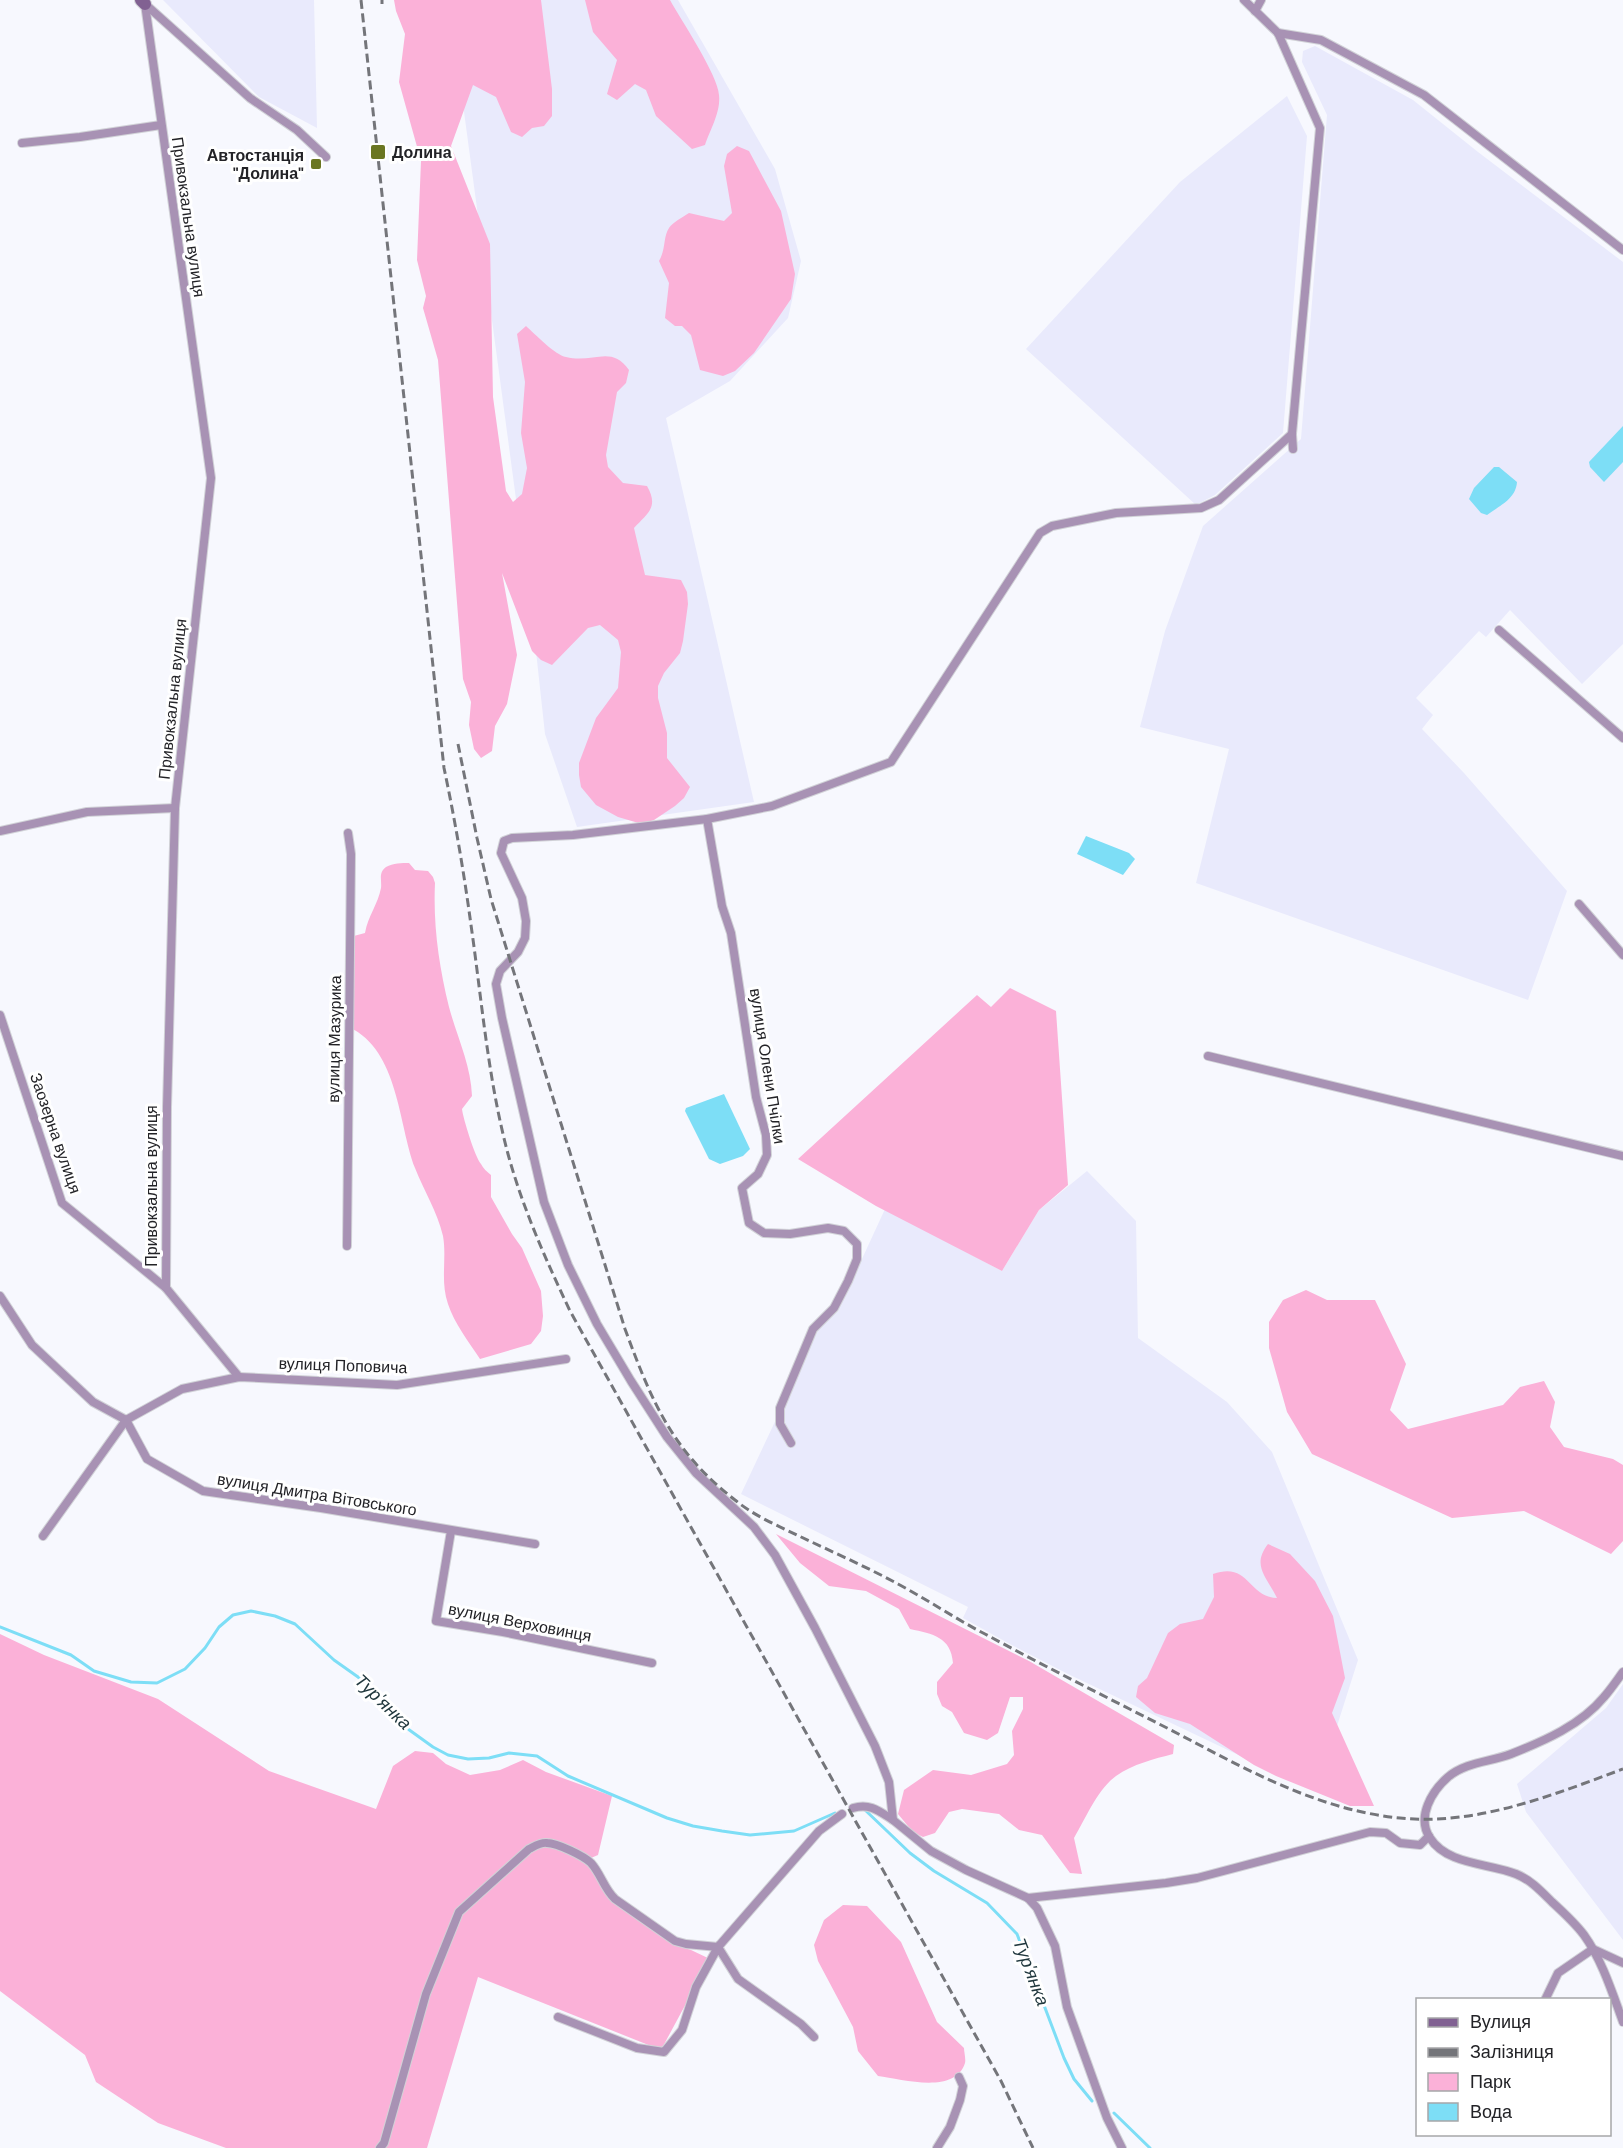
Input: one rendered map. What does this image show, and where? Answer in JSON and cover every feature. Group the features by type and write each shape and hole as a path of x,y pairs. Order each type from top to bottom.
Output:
{"street":[{"path":"1244,0 1278,33 1320,128 1292,434 1293,449"},
{"path":"1255,11 1261,0"},
{"path":"143,2 250,98 297,129 326,157"},
{"name":"Привокзальна вулиця","path":"143,2 211,478 175,808 167,1107 166,1288 239,1377"},
{"path":"1278,33 1321,40 1424,95 1623,250"},
{"path":"22,143 161,125"},
{"path":"893,1820 889,1782 875,1746 775,1555 754,1527 696,1473 667,1437 597,1324 568,1265 544,1202 496,984 500,971 518,952 525,939 526,921 522,898 501,853 504,841 512,838 573,835 707,819 772,807 891,762 1040,534 1052,526 1116,513 1201,508 1219,500 1292,434"},
{"path":"1499,630 1623,738"},
{"path":"0,831 87,812 175,808"},
{"name":"вулиця Олени Пчілки","path":"707,819 722,906 731,933 756,1097 766,1135 767,1155 758,1174 742,1188 749,1223 764,1233 790,1234 828,1228 844,1231 856,1244 857,1259 848,1281 834,1308 813,1329 780,1408 780,1424 791,1443"},
{"name":"вулиця Мазурика","path":"347,1246 351,854 348,833"},
{"path":"1579,904 1623,955"},
{"name":"Заозерна вулиця","path":"0,1015 62,1203 166,1288"},
{"path":"1208,1056 1623,1156"},
{"path":"0,1296 32,1345 93,1402 126,1420"},
{"name":"вулиця Поповича","path":"43,1536 126,1420 182,1389 239,1377 397,1385 566,1359"},
{"name":"вулиця Дмитра Вітовського","path":"126,1420 147,1459 203,1491 321,1508 535,1544"},
{"name":"вулиця Верховинця","path":"451,1531 436,1621 503,1632 652,1663"},
{"path":"1623,1672 1586,1715 1564,1730 1511,1754 1468,1766 1452,1774 1437,1786 1429,1800 1425,1820 1428,1836 1447,1853 1519,1875 1534,1884 1583,1933 1593,1949 1623,2022"},
{"path":"853,1808 873,1807 931,1851 966,1870 1028,1898 1037,1908 1054,1946 1067,2007 1107,2118 1122,2148"},
{"path":"558,2017 637,2048 664,2052 682,2030 696,1987 718,1947 819,1831 842,1814"},
{"path":"1028,1898 1197,1878 1370,1832 1386,1833 1400,1843 1412,1845 1420,1845 1428,1836"},
{"path":"380,2148 384,2143 426,1994 459,1912 530,1849 540,1843 560,1846 590,1862 607,1892 675,1941 718,1947"},
{"path":"718,1947 738,1978 801,2024 814,2037"},
{"path":"1593,1949 1623,1963"},
{"path":"1546,1998 1558,1973 1593,1949"},
{"path":"937,2148 950,2127 960,2100 963,2086 959,2077"}],"shaded area":[{"path":"163,0 314,0 317,128 259,97"},
{"path":"449,0 678,0 775,169 801,261 788,318 730,381 666,418 754,802 577,827 545,734 534,633"},
{"path":"1315,46 1413,100 1623,262 1623,644 1582,684 1510,610 1486,637 1479,631 1416,698 1433,715 1422,729 1464,773 1567,891 1528,1000 1196,883 1229,749 1140,727 1165,631 1203,526 1301,439 1327,115 1302,62 1303,51"},
{"path":"1287,96 1307,136 1283,433 1215,495 1196,505 1026,349 1180,182"},
{"path":"1087,1171 1136,1221 1138,1338 1227,1402 1272,1452 1358,1660 1316,1792 1008,1643 963,1618 968,1607 741,1494 819,1328 838,1311 885,1209 1002,1271 1039,1210"},
{"path":"1623,1684 1623,1940 1526,1812 1517,1784 1606,1708"}],"green space":[{"path":"394,0 541,0 552,89 552,116 544,126 532,128 522,137 511,132 496,97 473,85 451,146 490,244 493,397 506,491 513,502 522,494 527,468 521,433 525,382 517,334 526,326 561,355 576,359 608,356 622,362 629,370 626,383 617,392 606,455 608,467 623,483 647,486 652,505 634,528 645,575 681,580 687,592 688,604 680,653 664,673 658,686 658,698 667,733 667,758 690,787 684,798 675,806 654,820 642,824 618,817 596,805 581,787 579,775 579,763 596,718 618,688 621,652 618,640 600,625 588,628 552,665 541,660 532,651 502,573 517,655 507,704 495,726 492,751 481,758 474,749 469,725 471,702 463,679 438,360 423,308 426,296 417,260 421,161 399,82 405,34"},
{"path":"585,0 670,0 706,61 717,86 718,108 705,145 692,149 656,116 646,90 635,84 617,100 607,94 617,60 593,32"},
{"path":"737,146 749,151 781,211 795,274 791,299 754,353 735,371 723,376 700,370 691,335 682,326 675,326 665,318 669,283 659,261 667,232 678,220 689,213 724,221 732,213 724,166 727,154"},
{"path":"409,863 415,870 428,871 435,883 436,930 442,976 471,1085 472,1096 462,1109 467,1129 479,1160 491,1175 491,1197 522,1248 541,1291 543,1316 541,1331 531,1344 480,1359 458,1325 448,1304 444,1287 443,1236 415,1168 387,1070 378,1053 365,1038 349,1027 350,937 365,933 380,894 381,874 384,869 392,865"},
{"path":"1010,988 1056,1011 1068,1185 1039,1210 1002,1271 876,1206 798,1159 977,995 991,1007"},
{"path":"1306,1290 1327,1300 1375,1300 1406,1364 1390,1410 1408,1429 1503,1405 1520,1387 1544,1381 1555,1402 1550,1427 1564,1447 1613,1459 1623,1465 1623,1541 1611,1554 1524,1511 1452,1518 1312,1454 1287,1412 1269,1348 1269,1322 1283,1300"},
{"path":"776,1534 1029,1661 1174,1745 1173,1754 1129,1768 1109,1782 1098,1796 1074,1838 1082,1874 1070,1873 1042,1835 1019,1830 999,1814 962,1809 949,1812 935,1833 923,1837 913,1832 898,1814 904,1790 933,1770 971,1775 1007,1764 1014,1755 1012,1731 1023,1709 1023,1697 1010,1697 998,1733 987,1740 964,1733 952,1712 942,1706 937,1694 937,1682 953,1663 952,1654 945,1642 933,1635 910,1629 899,1609 866,1591 829,1586 800,1563"},
{"path":"1268,1544 1290,1554 1315,1581 1333,1616 1345,1678 1332,1713 1374,1806 1350,1806 1276,1776 1254,1765 1190,1724 1155,1713 1136,1697 1138,1686 1147,1678 1168,1633 1180,1624 1203,1619 1214,1597 1213,1574 1225,1571 1234,1572 1260,1592 1277,1598 1261,1565 1263,1552"},
{"path":"0,1634 44,1655 158,1699 269,1771 376,1809 393,1766 415,1751 433,1753 446,1764 470,1775 500,1770 523,1760 546,1772 612,1796 598,1855 591,1858 603,1888 633,1917 672,1944 710,1959 661,2050 478,1977 427,2148 226,2148 158,2123 96,2082 85,2055 0,1991"},
{"path":"843,1905 867,1906 901,1942 937,2022 964,2048 965,2063 959,2073 951,2079 927,2083 878,2076 858,2051 853,2027 818,1961 814,1945 824,1920"}],"water":[{"path":"1623,426 1623,462 1604,482 1590,467 1589,462"},
{"path":"1494,467 1499,467 1517,482 1510,498 1487,515 1481,513 1469,499 1474,488"},
{"path":"1086,836 1129,853 1135,859 1123,875 1077,854"},
{"path":"724,1094 750,1149 743,1156 720,1164 709,1159 685,1111 686,1108"}],"waterway":[{"name":"Тур'янка","path":"0,1627 71,1655 94,1671 131,1682 157,1683 185,1669 205,1648 219,1627 233,1615 251,1611 275,1616 295,1624 334,1660 358,1677 408,1729 448,1755 468,1759 489,1758 509,1753 537,1756 568,1776 667,1818 693,1826 722,1831 750,1835 794,1831 835,1813"},
{"name":"Тур'янка","path":"864,1809 910,1853 934,1871 987,1903 1017,1934 1064,2058 1074,2079 1092,2101"},
{"name":"Тур'янка","path":"1114,2113 1150,2148"}],"railway":[{"path":"361,0 444,768 456,827 490,1069 501,1126 514,1174 536,1234 570,1311 1001,2081 1033,2148"},
{"path":"458,744 491,899 625,1329 645,1380 666,1424 695,1463 713,1482 757,1515 886,1577 974,1628 1054,1670 1252,1772 1280,1785 1339,1806 1400,1818 1457,1817 1486,1813 1542,1798 1623,1769"}],"place":[{"name":"Долина","path":"378,152"},
{"name":"Автостанція \"Долина\"","path":"316,164"}]}
